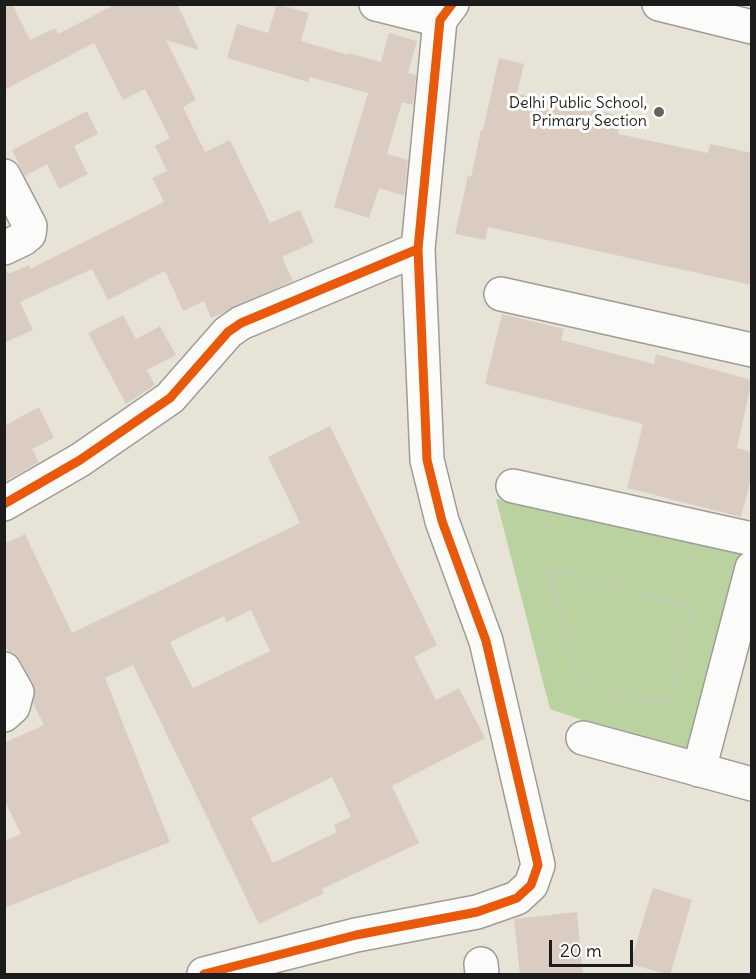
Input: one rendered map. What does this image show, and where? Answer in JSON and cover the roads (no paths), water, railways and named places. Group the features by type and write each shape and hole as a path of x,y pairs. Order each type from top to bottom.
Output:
{"street":[{"path":"204,975 356,935 477,912 517,898 531,885 538,865 486,641 442,521 427,460 418,249 446,12 376,4"},
{"path":"659,4 752,27"},
{"path":"4,176 30,226 29,234 4,248"},
{"path":"4,504 80,460 170,398 228,332 241,323 418,249"},
{"path":"501,294 752,350"},
{"path":"513,486 752,539"},
{"path":"699,770 752,568"},
{"path":"4,669 17,692 13,707 4,715"},
{"path":"583,738 752,784"}],"place":[{"name":"Delhi Public School, Primary Section","path":"659,112"}]}
